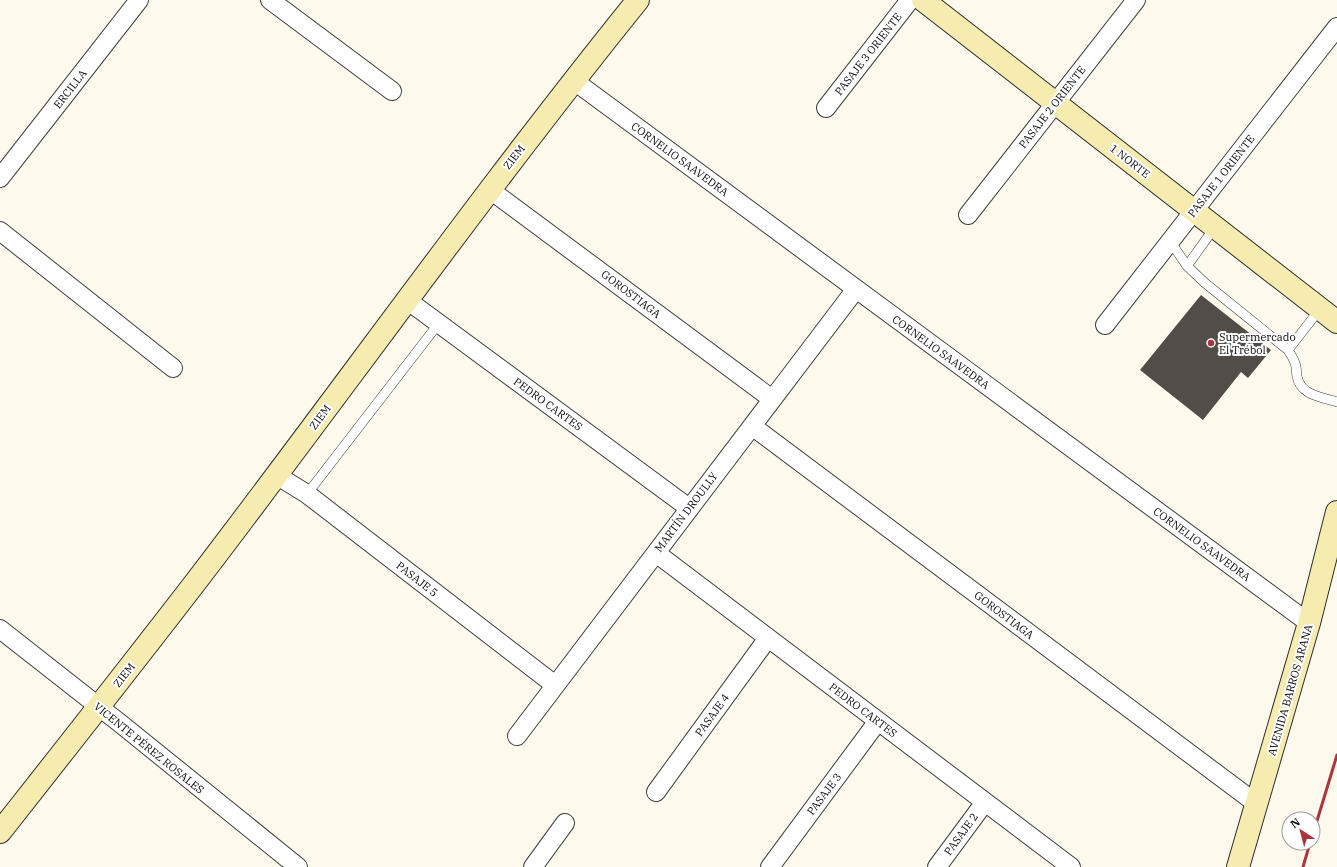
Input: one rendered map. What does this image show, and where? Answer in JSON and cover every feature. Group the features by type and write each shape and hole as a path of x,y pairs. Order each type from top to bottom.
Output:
{"street":[{"name":"ERCILLA","path":"0,178 139,0"},
{"path":"270,0 392,91"},
{"name":"ZIEM","path":"0,832 201,575 489,190 573,80 638,0"},
{"name":"PASAJE 3 ORIENTE","path":"826,108 910,0"},
{"name":"1 NORTE","path":"923,0 1337,322"},
{"name":"PASAJE 2 ORIENTE","path":"968,215 1136,0"},
{"name":"PASAJE 1 ORIENTE","path":"1105,325 1337,27"},
{"name":"CORNELIO SAAVEDRA","path":"573,80 1309,623"},
{"name":"GOROSTIAGA","path":"489,190 772,399"},
{"path":"0,231 173,368"},
{"name":"MARTÍN DROULLY","path":"517,736 856,289"},
{"name":"PEDRO CARTES","path":"407,300 689,508"},
{"name":"GOROSTIAGA","path":"752,426 1257,804"},
{"name":"PASAJE 5","path":"276,475 307,494 555,685"},
{"name":"AVENIDA BARROS ARANA","path":"1238,867 1309,623 1337,512"},
{"name":"PEDRO CARTES","path":"656,553 1071,867"},
{"name":"VICENTE PÉREZ ROSALES","path":"0,629 298,867"},
{"name":"PASAJE 4","path":"656,792 768,638"},
{"name":"PASAJE 3","path":"770,867 878,721"},
{"name":"PASAJE 2","path":"937,867 985,802"},
{"path":"533,867 566,823"}],"lane":[{"path":"1187,266 1215,227"},
{"path":"1170,241 1187,266 1205,283 1288,350 1293,358 1300,385 1305,392 1337,402"},
{"path":"1288,350 1320,309"},
{"path":"307,494 439,323"}],"building":[{"path":"1201,295 1271,350 1248,378 1241,372 1203,420 1140,370"}],"railway":[{"path":"1320,811 1337,755"},
{"path":"1303,867 1308,851"}],"place":[{"name":"Supermercado El Trébol","path":"1211,343"}]}
